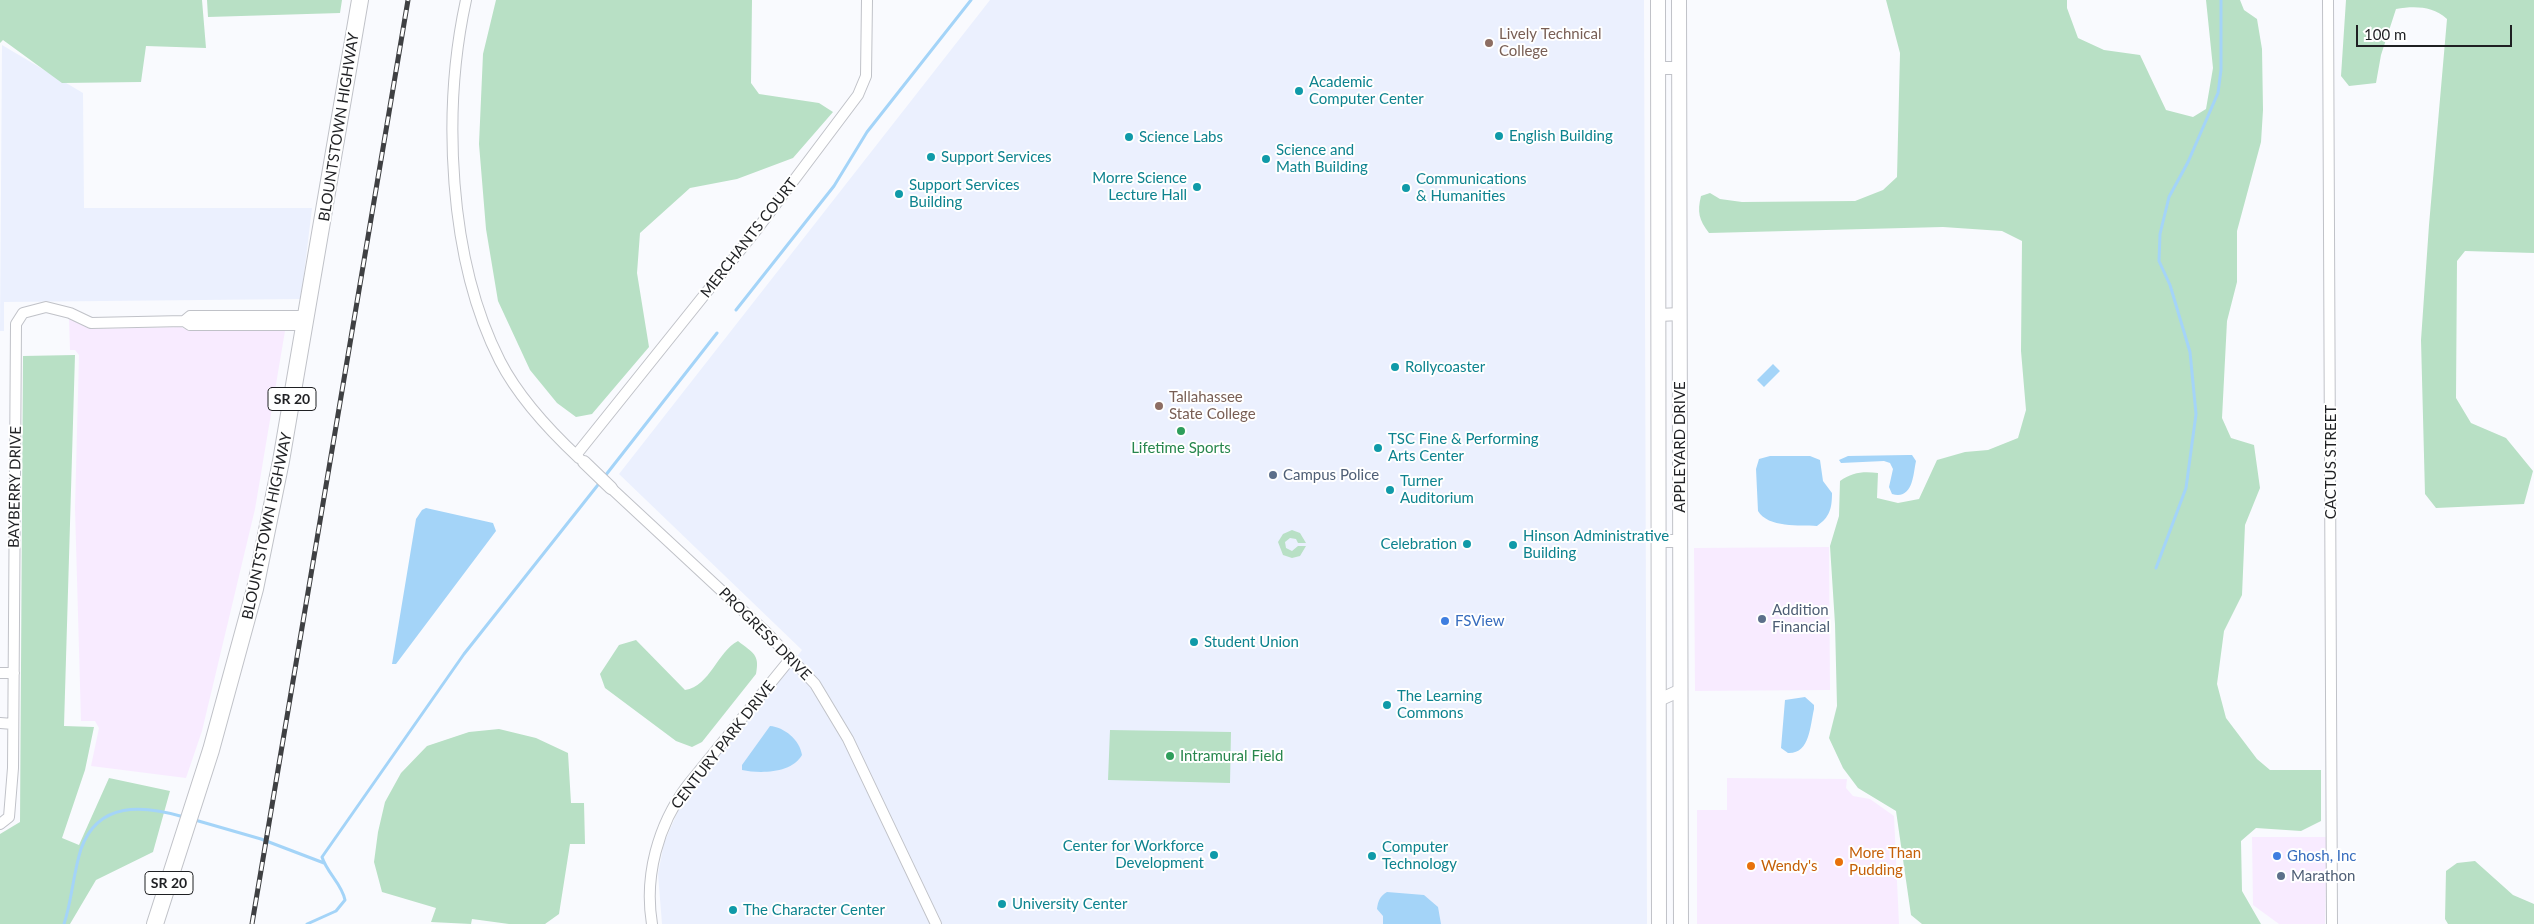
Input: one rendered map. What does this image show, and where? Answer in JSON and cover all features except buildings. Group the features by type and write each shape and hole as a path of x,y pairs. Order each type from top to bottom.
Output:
{"main road":[{"name":"BLOUNTSTOWN HIGHWAY","path":"155,924 234,673 257,582 306,321 360,0"},
{"name":"APPLEYARD DRIVE","path":"1658,0 1659,924"},
{"name":"APPLEYARD DRIVE","path":"1679,0 1682,923"}],"street":[{"name":"PROGRESS DRIVE","path":"466,0 458,38 453,125 463,253 469,281 485,330 501,363 523,396 548,428 791,658 815,684 848,739 936,924"},
{"name":"MERCHANTS COURT","path":"580,458 858,95 866,76 867,0"},
{"name":"CACTUS STREET","path":"2328,0 2332,924"},
{"path":"1658,68 1679,68"},
{"name":"BAYBERRY DRIVE","path":"1,824 9,817 12,800 16,324 23,314 46,307 70,313 91,323 184,320 190,325 306,321"},
{"path":"1659,315 1680,314"},
{"path":"1659,541 1681,541"},
{"name":"CENTURY PARK DRIVE","path":"652,924 650,892 654,855 673,807 693,778 791,658"},
{"path":"0,673 14,673"},
{"path":"1659,700 1681,690"},
{"path":"0,724 12,724"}],"shaded area":[{"name":"Tallahassee State College","path":"990,0 1644,0 1647,924 662,924 658,874 664,843 682,802 802,650 619,474"},
{"path":"2,45 83,93 84,208 312,208 301,299 4,302 4,331 0,331"},
{"path":"69,319 91,329 181,327 190,331 285,331 255,509 202,731 186,778 91,766 99,728 95,721 81,721 75,508 79,355 75,350 70,350"},
{"name":"Addition Financial","path":"1829,547 1830,690 1695,691 1694,548"},
{"path":"1727,778 1847,779 1846,788 1853,796 1870,799 1894,816 1899,924 1697,924 1697,810 1727,810"},
{"path":"2252,837 2327,837 2325,924 2279,924 2253,905"}],"green space":[{"path":"0,0 202,0 206,48 146,46 141,82 62,83 3,40 0,43"},
{"path":"207,0 342,0 340,13 208,17"},
{"path":"496,0 752,0 751,83 759,94 819,103 833,112 793,158 737,179 690,188 640,233 637,273 649,347 592,414 576,417 557,403 530,370 498,301 486,229 479,144 483,54"},
{"path":"1886,0 2067,0 2067,8 2078,38 2104,50 2140,55 2166,110 2193,117 2206,109 2213,68 2206,0 2240,0 2244,10 2257,19 2262,49 2263,110 2261,142 2237,231 2237,282 2227,321 2222,418 2231,438 2254,445 2260,488 2245,525 2242,595 2224,631 2217,684 2226,718 2257,759 2270,770 2321,770 2321,821 2301,831 2256,828 2241,841 2242,891 2261,924 1922,924 1911,915 1896,811 1858,788 1843,768 1829,738 1837,706 1835,624 1830,546 1839,516 1840,481 1858,473 1878,473 1877,498 1898,503 1919,499 1937,460 1965,452 1988,450 2018,438 2026,410 2021,351 2022,241 2002,231 1943,227 1709,233 1701,220 1699,207 1701,196 1710,193 1720,199 1742,202 1855,201 1883,190 1897,177 1900,53"},
{"path":"2346,0 2534,0 2534,253 2465,251 2457,261 2456,398 2471,423 2506,438 2533,471 2524,504 2436,508 2425,494 2421,340 2447,19 2429,9 2410,7 2396,9 2381,55 2376,83 2349,86 2341,76"},
{"path":"75,355 64,726 94,727 85,770 62,838 79,845 109,778 170,791 153,852 96,880 70,924 0,924 0,834 20,822 23,356"},
{"path":"1292,530 1300,533 1306,543 1298,543 1296,539 1290,538 1285,542 1286,548 1292,551 1298,546 1306,546 1300,556 1292,558 1283,555 1278,542 1283,534"},
{"path":"636,640 685,690 701,682 724,653 738,641 754,654 757,662 756,674 702,742 692,747 676,741 605,688 600,674 619,645"},
{"path":"499,729 536,738 568,753 571,803 584,803 585,844 570,844 559,914 545,924 509,924 472,919 471,924 431,922 436,908 382,892 374,862 385,802 401,773 427,746 469,732"},
{"name":"Intramural Field","path":"1110,730 1231,732 1230,783 1108,780"},
{"path":"2475,861 2513,895 2534,904 2534,924 2448,924 2445,919 2446,871 2457,863"}],"water":[{"path":"1773,364 1780,371 1764,387 1757,380"},
{"path":"1912,455 1916,461 1913,479 1908,490 1899,495 1892,494 1889,487 1893,469 1890,463 1884,461 1841,463 1839,460 1848,456"},
{"path":"1770,456 1810,456 1820,460 1823,481 1832,493 1832,498 1831,508 1827,516 1817,526 1777,523 1769,520 1758,511 1756,469 1759,459"},
{"path":"426,508 493,523 496,531 396,664 392,664 416,519 422,510"},
{"path":"1805,697 1814,705 1808,738 1801,749 1788,753 1781,748 1785,700"},
{"path":"770,726 781,729 791,735 801,749 802,755 791,766 784,769 767,772 742,770 742,765"},
{"path":"1387,892 1424,895 1438,907 1441,924 1383,924 1383,916 1377,909 1380,899"}],"waterway":[{"path":"736,310 834,186 867,132 971,0"},
{"path":"2156,568 2186,488 2196,414 2190,352 2170,285 2159,261 2160,234 2169,197 2188,162 2218,93 2221,70 2221,0"},
{"path":"605,476 717,333"},
{"path":"307,924 336,911 345,900 341,889 322,857 464,654 601,481"},
{"path":"64,924 81,849 89,833 98,822 110,815 138,809 153,810 184,817"},
{"path":"195,820 261,839 324,863"}],"railway":[{"path":"252,924 408,0"}],"place":[{"name":"Lively Technical College","path":"1489,43"},
{"name":"Academic Computer Center","path":"1299,91"},
{"name":"English Building","path":"1499,136"},
{"name":"Science Labs","path":"1129,137"},
{"name":"Support Services","path":"931,157"},
{"name":"Science and Math Building","path":"1266,159"},
{"name":"Morre Science Lecture Hall","path":"1197,187"},
{"name":"Communications & Humanities","path":"1406,188"},
{"name":"Support Services Building","path":"899,194"},
{"name":"Rollycoaster","path":"1395,367"},
{"name":"Tallahassee State College","path":"1159,406"},
{"name":"Lifetime Sports","path":"1181,431"},
{"name":"TSC Fine & Performing Arts Center","path":"1378,448"},
{"name":"Campus Police","path":"1273,475"},
{"name":"Turner Auditorium","path":"1390,490"},
{"name":"Celebration","path":"1467,544"},
{"name":"Hinson Administrative Building","path":"1513,545"},
{"name":"Addition Financial","path":"1762,619"},
{"name":"FSView","path":"1445,621"},
{"name":"Student Union","path":"1194,642"},
{"name":"The Learning Commons","path":"1387,705"},
{"name":"Intramural Field","path":"1170,756"},
{"name":"Center for Workforce Development","path":"1214,855"},
{"name":"Computer Technology","path":"1372,856"},
{"name":"Ghosh, Inc","path":"2277,856"},
{"name":"More Than Pudding","path":"1839,862"},
{"name":"Wendy's","path":"1751,866"},
{"name":"Marathon","path":"2281,876"},
{"name":"University Center","path":"1002,904"},
{"name":"The Character Center","path":"733,910"}]}
